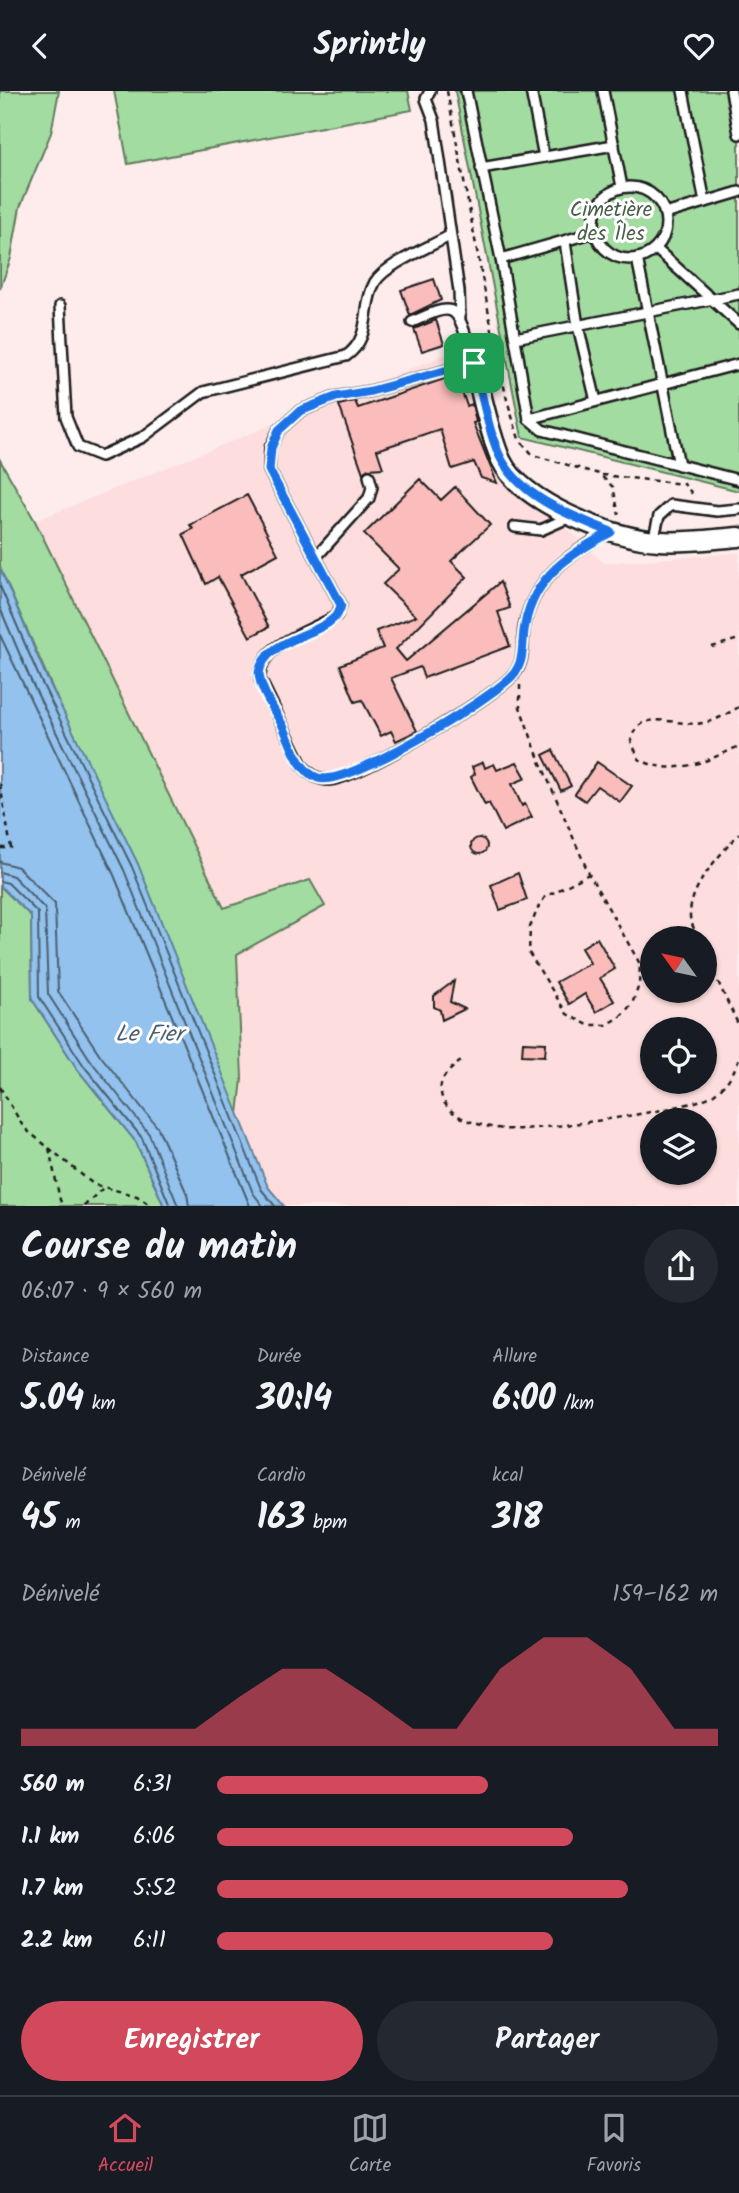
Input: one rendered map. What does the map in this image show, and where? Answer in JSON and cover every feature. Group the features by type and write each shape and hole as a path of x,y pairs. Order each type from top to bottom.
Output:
{"street":[{"path":"471,355 502,461 536,495 572,516 611,532 653,541 679,542 739,537"}],"lane":[{"path":"430,91 426,99 435,120 449,236 459,291 460,317 471,355 371,391 336,397 300,411 285,422 271,448 269,470 340,602 340,612 270,652 262,661 259,673 302,765 311,775 336,779 421,738 509,679 520,664 528,612 540,586 570,554 611,532"},
{"path":"466,91 501,259 529,419 542,430 739,480"},
{"path":"531,91 544,157"},
{"path":"603,91 622,187"},
{"path":"683,91 705,202"},
{"path":"731,91 739,134"},
{"path":"481,168 614,145"},
{"path":"622,187 640,187 650,192 658,199 666,214 666,230 656,249 637,258 626,259 606,250 595,232 596,210 602,201 622,187"},
{"path":"666,214 739,192"},
{"path":"501,259 595,232"},
{"path":"60,306 66,417 78,447 101,456 143,437 203,392 346,356 357,346 365,332 371,291 378,279 449,236"},
{"path":"565,242 578,326 596,401"},
{"path":"656,249 739,324"},
{"path":"637,258 679,464"},
{"path":"515,338 739,294"},
{"path":"412,321 446,309 460,317"},
{"path":"529,419 739,364"},
{"path":"316,557 369,498 372,487 369,476"},
{"path":"653,541 659,516 667,507 675,504 717,511 739,509"},
{"path":"515,527 541,530 572,516"}],"path":[{"path":"600,474 684,484 692,491 692,506"},
{"path":"712,647 739,639"},
{"path":"520,664 520,706 539,759 589,874 640,964 639,985 632,1004 619,1018 606,1025 588,1025 567,1014 528,953 530,927 538,906 545,897 589,874"},
{"path":"739,707 704,723 646,721 635,729 631,741 639,759 673,767 706,762 739,746"},
{"path":"0,784 11,848 0,848"},
{"path":"693,926 690,919 697,891 709,870 739,833"},
{"path":"718,982 739,1026"},
{"path":"461,1061 444,1074 442,1081 442,1096 448,1108 478,1123 517,1130 701,1102 727,1082 739,1058"},
{"path":"0,1087 24,1128 93,1184 137,1196 151,1206"},
{"path":"49,1148 60,1200 64,1206"},
{"path":"85,1206 104,1187"}],"shaded area":[{"path":"467,346 502,478 555,517 604,563 739,553 739,1206 164,1206 238,1114 242,1079 237,954 325,906 310,880 225,908 35,521"}],"green space":[{"path":"0,91 59,91 51,133 20,207 11,258 0,289"},
{"path":"114,91 408,91 412,110 128,164"},
{"name":"Cimetière des Îles","path":"455,91 739,91 739,491 522,437"},
{"path":"0,460 35,521 224,908 310,880 325,906 237,954 242,1079 238,1114 0,568"},
{"path":"0,886 31,916 32,999 78,1070 136,1142 164,1206 0,1206"}],"water":[{"name":"Le Fier","path":"0,568 46,676 138,864 268,1187 284,1206 164,1206 136,1142 78,1070 32,999 31,916 0,886"}],"building":[{"path":"434,279 441,300 410,315 401,290"},
{"path":"436,320 444,344 422,351 414,329"},
{"path":"456,375 467,406 472,404 476,422 473,423 497,483 481,478 474,462 452,469 440,429 377,450 383,468 368,469 363,473 339,405 355,401 358,408"},
{"path":"420,479 441,500 455,487 490,525 451,561 467,577 396,649 406,661 500,582 510,608 498,612 510,646 424,678 420,667 391,678 417,731 396,741 391,731 381,736 362,700 355,702 340,665 383,648 376,631 416,616 383,584 399,569 364,534"},
{"path":"247,495 278,554 241,574 269,627 250,637 218,577 206,584 183,534 193,529 190,525"},
{"path":"553,750 571,786 561,791 543,755"},
{"path":"483,762 485,768 494,764 497,770 517,762 526,778 512,784 522,806 525,804 532,817 503,831 489,803 485,805 471,777 475,774 472,767"},
{"path":"597,762 632,786 620,802 597,786 585,801 575,794"},
{"path":"476,838 482,838 487,846 485,852 476,854 471,849 471,843"},
{"path":"518,873 527,900 500,910 491,885"},
{"path":"597,938 615,969 600,978 614,1001 596,1012 585,994 569,1004 556,982 590,963 581,948"},
{"path":"454,981 450,1002 465,1009 442,1020 440,1010 434,1007 434,996"},
{"path":"523,1042 546,1043 545,1056 522,1055"}],"route":[{"path":"474,363 502,461 514,476 536,495 562,511 611,532 570,554 540,586 528,612 520,664 509,679 421,738 362,769 336,779 317,778 302,765 259,673 262,661 270,652 334,618 340,612 341,605 269,470 274,438 292,416 336,397 429,377 474,363"}]}
